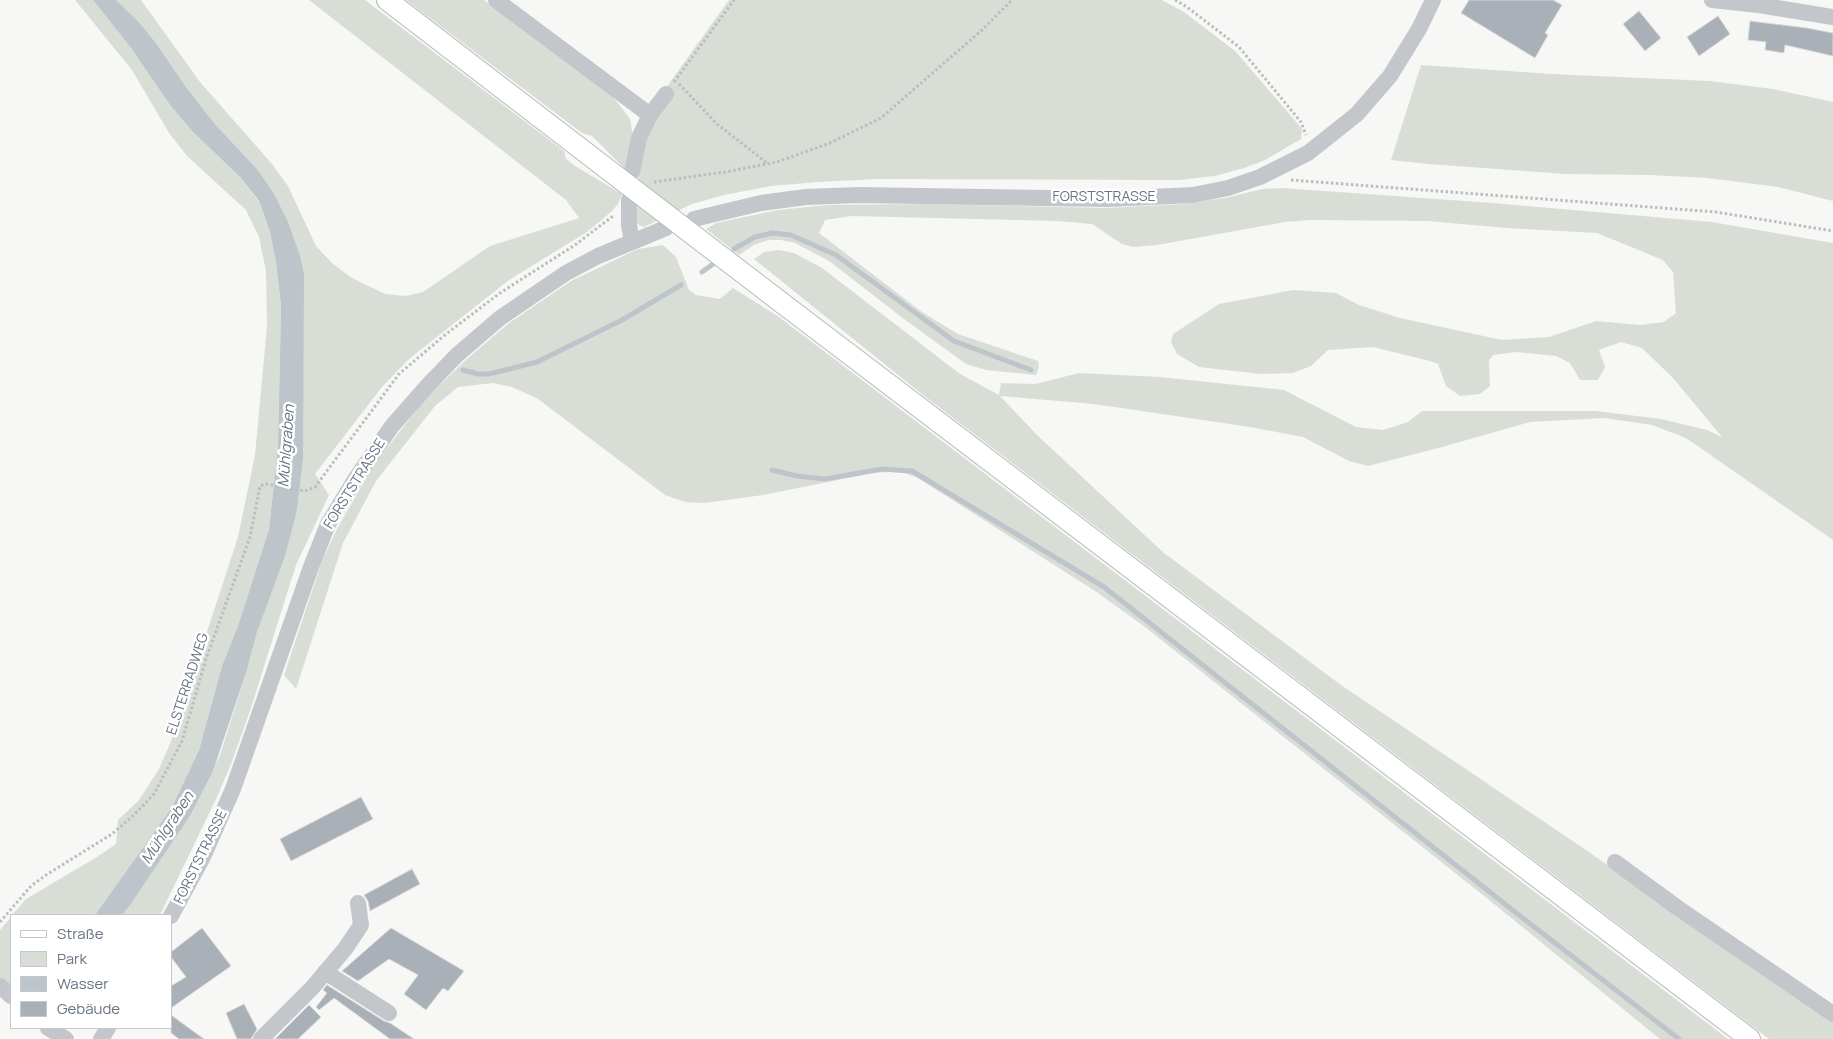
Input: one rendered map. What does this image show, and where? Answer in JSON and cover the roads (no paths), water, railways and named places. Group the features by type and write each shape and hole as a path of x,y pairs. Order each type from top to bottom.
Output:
{"main road":[{"path":"387,0 782,303 1750,1039"}],"street":[{"path":"496,0 650,115"},
{"name":"FORSTSTRASSE","path":"694,220 761,203 806,197 858,194 1108,198 1193,195 1228,188 1260,177 1308,153 1358,114 1390,76 1419,29 1433,0"},
{"path":"1712,0 1759,5 1833,17"},
{"path":"632,172 639,138 650,115 666,94"},
{"path":"628,200 632,242"},
{"name":"FORSTSTRASSE","path":"172,914 202,859 233,789 328,524 356,478 392,426 428,384 457,355 500,318 566,273 598,256 666,228"},
{"path":"1615,862 1678,908 1833,1014"},
{"path":"261,1039 312,988 345,949 361,926 358,903"},
{"path":"325,972 389,1013"},
{"path":"0,986 10,995"},
{"path":"50,1029 66,1039"}],"water":[{"name":"Mühlgraben","path":"93,0 116,0 138,21 214,123 258,170 273,192 288,222 304,274 303,460 297,510 285,556 257,632 247,670 213,771 190,816 123,914 96,914 172,807 199,750 222,666 238,626 269,529 278,446 281,306 270,232 259,201 241,178 192,131 170,105 131,48"}],"waterway":[{"path":"734,249 755,237 772,233 791,235 836,255 954,341 1031,370"},
{"path":"702,272 713,264"},
{"path":"463,370 478,374 489,374 537,362 622,320 681,285"},
{"path":"772,470 797,476 825,479 882,469 912,471 1104,587 1515,912 1679,1039"}]}
